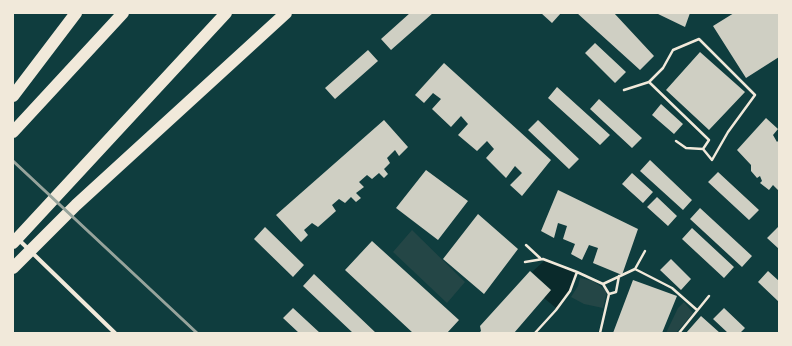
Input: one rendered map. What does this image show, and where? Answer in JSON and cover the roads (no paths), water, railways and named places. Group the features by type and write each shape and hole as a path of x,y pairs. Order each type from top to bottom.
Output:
{"highway":[{"path":"13,96 76,13"},
{"path":"13,132 123,13"},
{"path":"13,243 226,13"},
{"path":"13,268 76,205 286,13"}],"street":[{"path":"13,235 115,333"}],"railway":[{"path":"13,161 197,333"}]}
